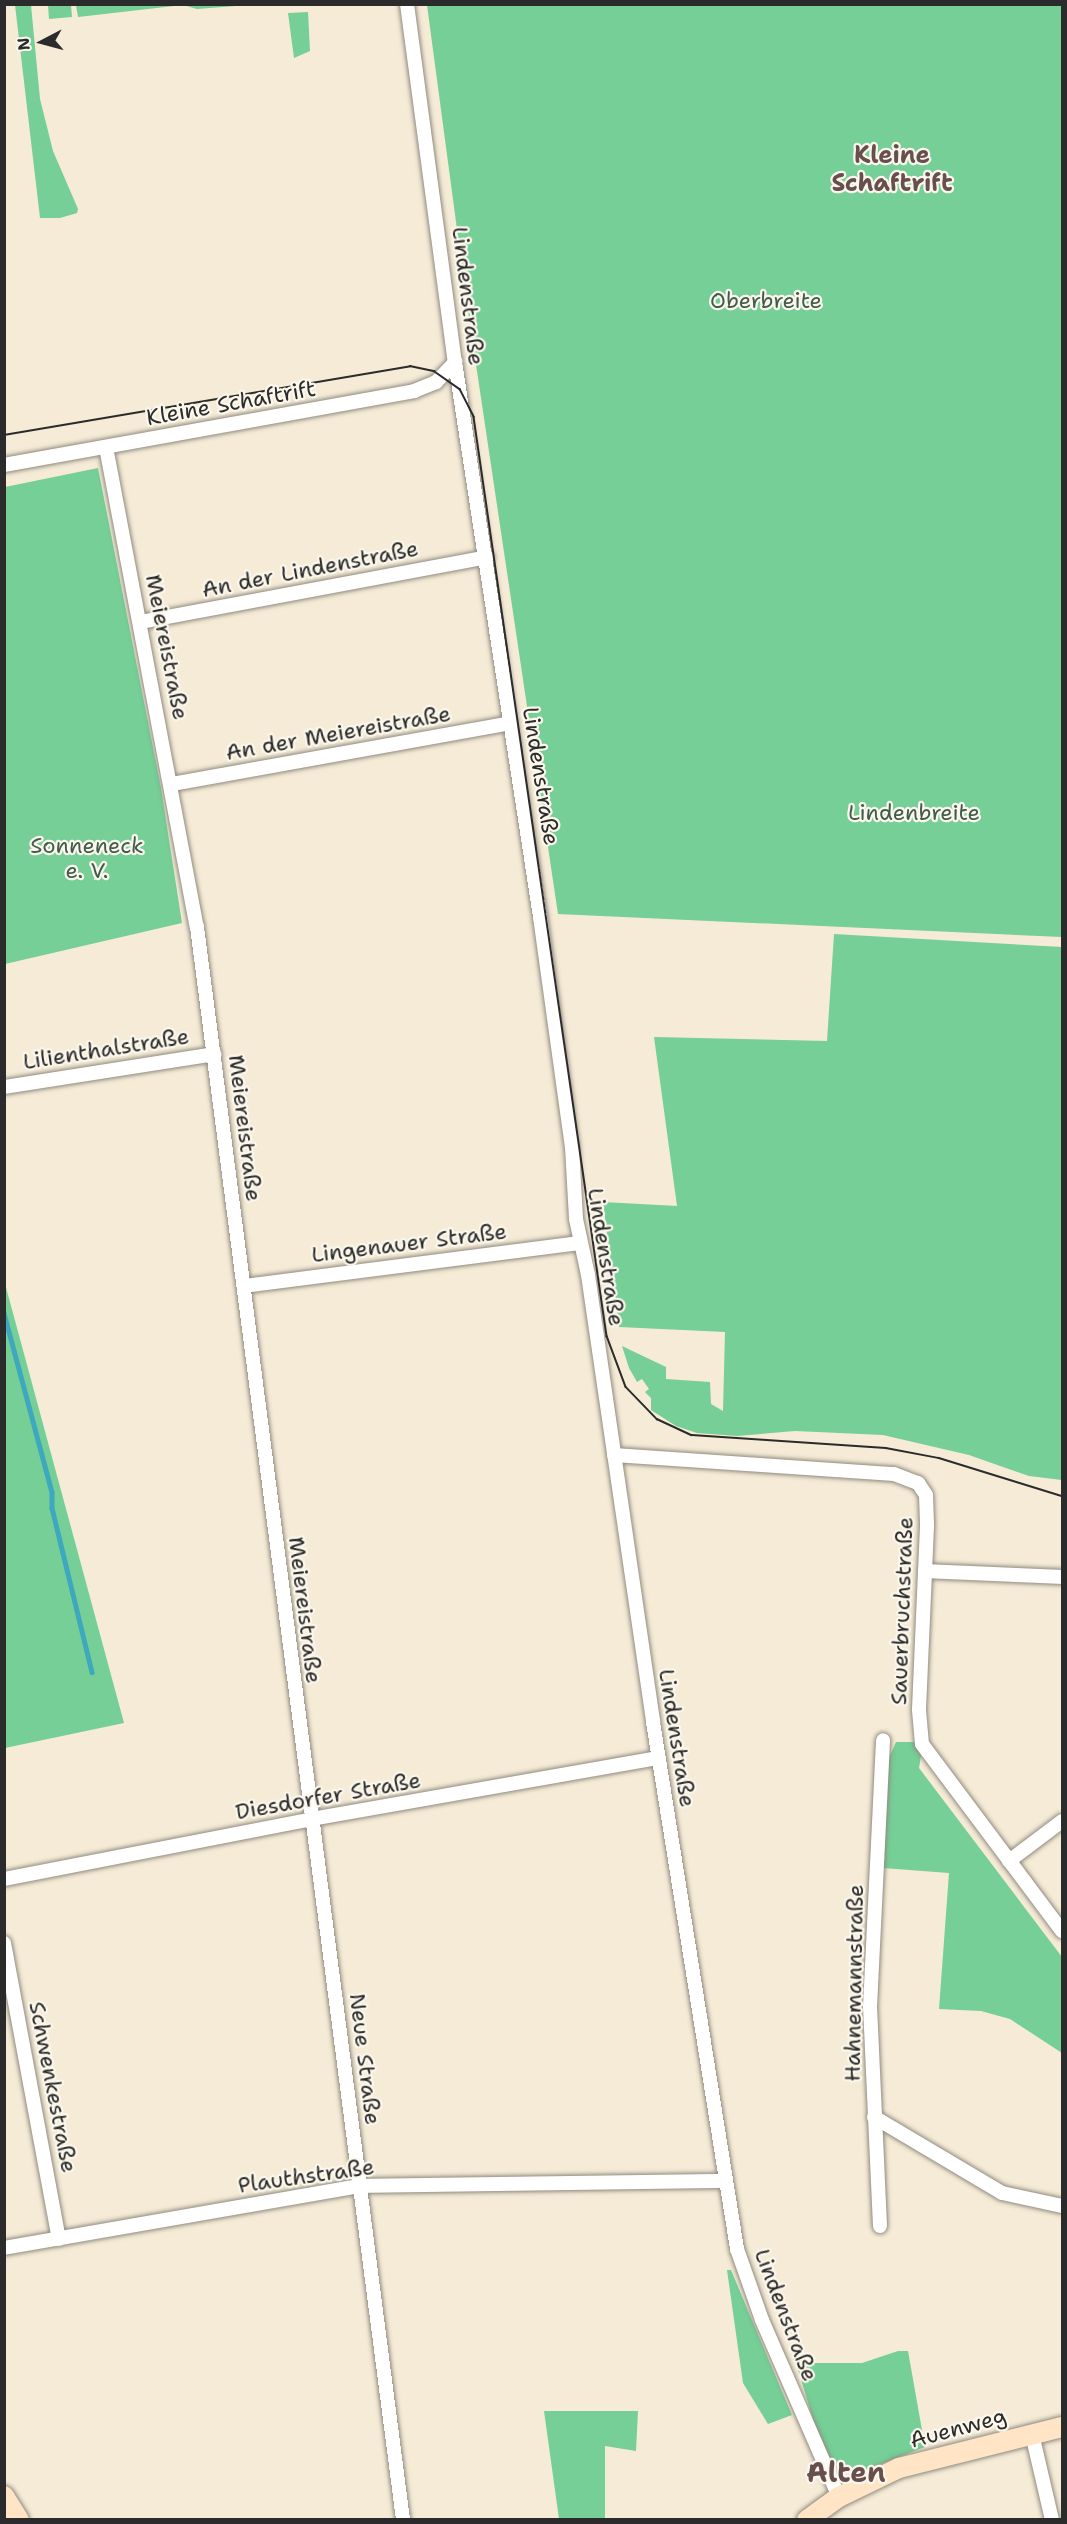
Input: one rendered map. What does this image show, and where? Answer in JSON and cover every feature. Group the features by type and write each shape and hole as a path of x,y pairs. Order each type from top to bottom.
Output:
{"main road":[{"name":"Auenweg","path":"807,2520 839,2497 899,2468 1062,2427"},
{"path":"4,2496 19,2520"}],"street":[{"name":"Lindenstraße","path":"407,4 455,362 487,558 570,1136 580,1243 588,1275 659,1758 726,2181 746,2278 817,2454 839,2497"},
{"name":"Kleine Schaftrift","path":"4,465 414,391 436,382 455,362"},
{"name":"Meiereistraße","path":"106,447 172,784 214,1054 312,1819"},
{"name":"An der Lindenstraße","path":"141,622 487,558"},
{"name":"An der Meiereistraße","path":"172,784 511,723"},
{"name":"Lilienthalstraße","path":"4,1087 214,1054"},
{"name":"Lingenauer Straße","path":"244,1286 580,1243"},
{"name":"Sauerbruchstraße","path":"614,1455 909,1476 926,1495 919,1710 922,1744 1062,1931"},
{"path":"925,1571 1062,1577"},
{"name":"Hahnemannstraße","path":"880,2226 870,2007 883,1740"},
{"name":"Diesdorfer Straße","path":"4,1879 312,1819 659,1758"},
{"name":"Neue Straße","path":"312,1819 403,2520"},
{"path":"1009,1862 1062,1821"},
{"name":"Schwenkestraße","path":"4,1943 59,2239"},
{"path":"874,2117 1002,2193 1062,2206"},
{"name":"Plauthstraße","path":"4,2248 360,2186 726,2181"},
{"path":"1032,2434 1052,2520"}],"green space":[{"path":"76,4 249,5 197,9 183,5 78,17"},
{"path":"15,5 31,5 40,99 53,151 78,209 77,213 60,218 40,218"},
{"path":"48,5 71,5 72,17 49,19"},
{"name":"Oberbreite","path":"427,5 1062,5 1062,937 558,914 467,304"},
{"path":"308,12 310,51 294,58 288,13"},
{"name":"Sonneneck e. V.","path":"98,468 161,788 182,923 5,964 5,487"},
{"path":"834,934 1062,947 1062,1480 1029,1476 969,1455 883,1435 795,1431 737,1436 697,1433 676,1426 651,1410 651,1398 645,1392 649,1389 642,1379 637,1382 629,1368 622,1346 666,1367 666,1379 710,1382 711,1404 723,1411 725,1332 619,1327 603,1202 677,1206 654,1037 827,1041"},
{"path":"4,1280 124,1723 5,1748 4,1748"},
{"path":"896,1742 914,1742 921,1756 919,1768 1062,1957 1062,2053 1010,2019 981,2011 939,2009 949,1873 883,1868 888,1760"},
{"path":"727,2270 731,2270 792,2415 768,2424 743,2383"},
{"path":"898,2351 908,2351 925,2447 855,2474 840,2470 828,2463 822,2449 796,2363 862,2363"},
{"path":"544,2411 638,2411 636,2451 605,2446 605,2519 559,2519"}],"waterway":[{"path":"4,1313 52,1492 52,1508 92,1672"}],"tram line":[{"path":"4,435 410,366 434,371 460,389 474,417 607,1336 626,1387 657,1419 692,1435 886,1448 939,1458 1062,1496"}],"district":[{"name":"Kleine Schaftrift","path":"892,170"},
{"name":"Alten","path":"846,2472"}],"park label":[{"name":"Lindenbreite","path":"914,813"}]}
